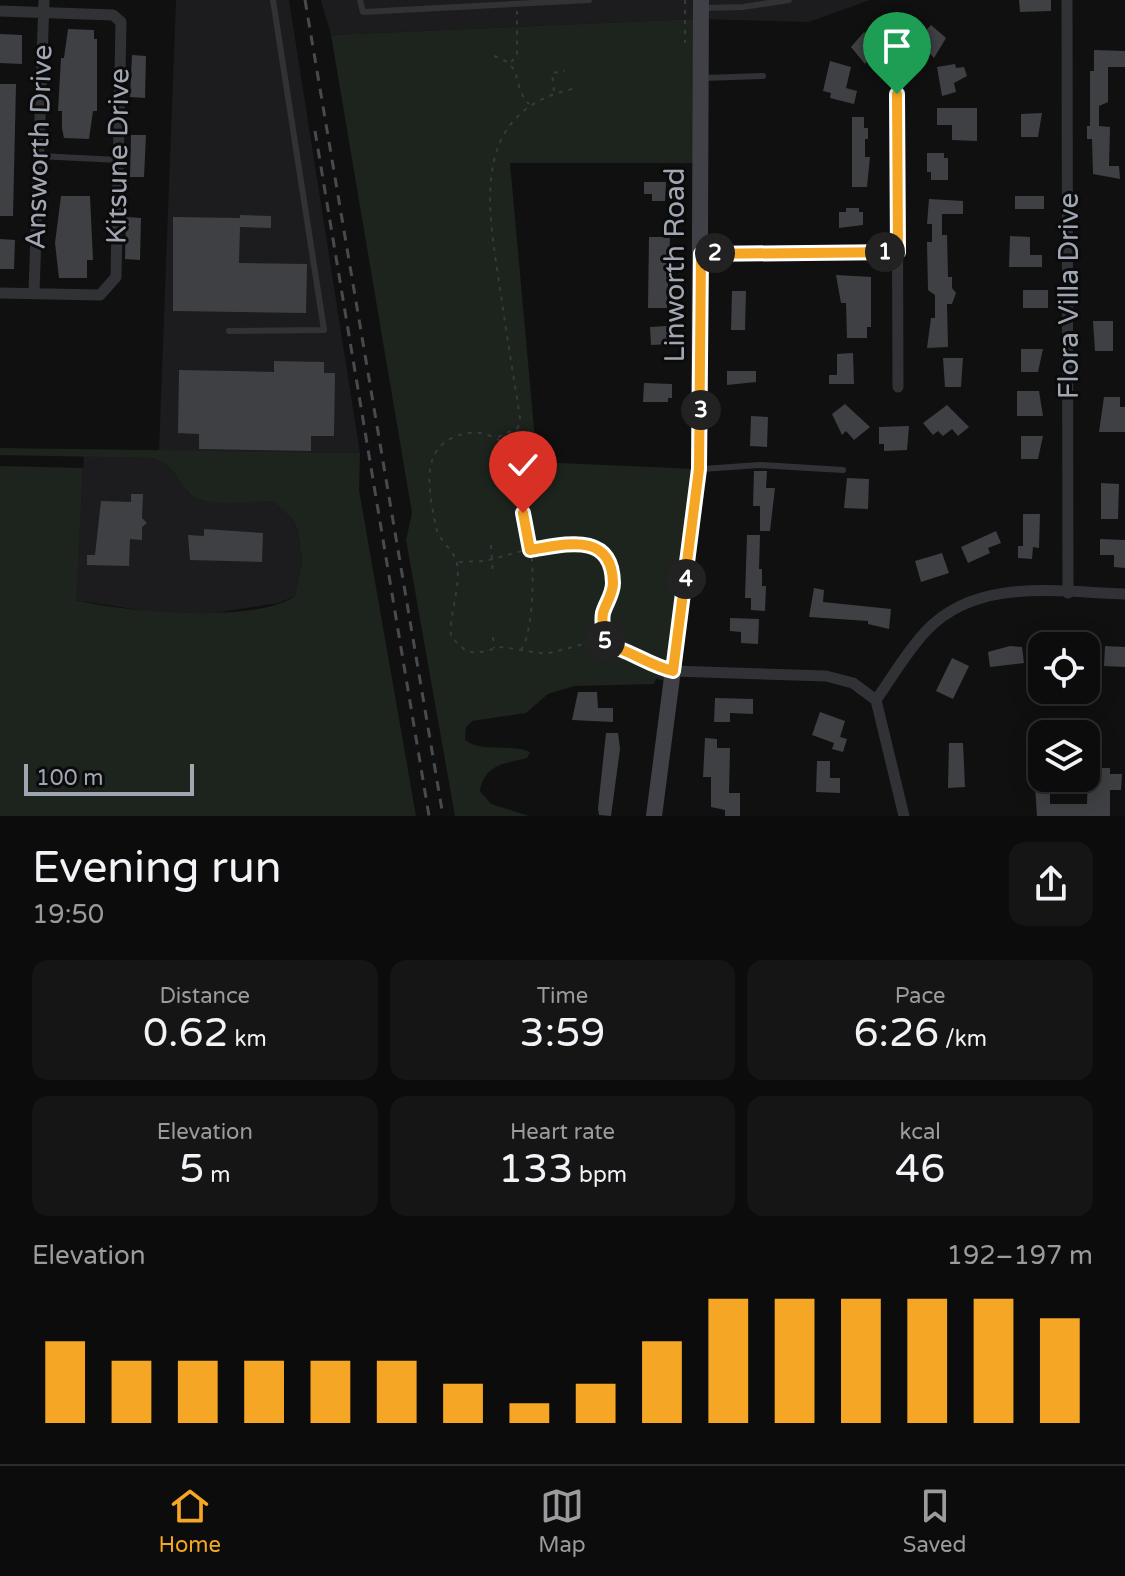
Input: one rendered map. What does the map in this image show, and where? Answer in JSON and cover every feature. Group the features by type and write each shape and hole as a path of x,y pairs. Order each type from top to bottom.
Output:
{"main road":[{"name":"Linworth Road","path":"654,816 699,469 701,4"}],"street":[{"name":"Flora Villa Drive","path":"1067,0 1068,593"},
{"path":"5,8 44,6"},
{"name":"Kitsune Drive","path":"34,293 100,295 116,277 121,22 113,15 44,6"},
{"name":"Answorth Drive","path":"34,293 44,6"},
{"path":"897,94 898,387"},
{"path":"701,254 898,252"},
{"path":"0,293 34,293"},
{"path":"876,700 907,653 950,610 980,596 1012,592 1125,594"},
{"path":"673,671 826,676 853,683 876,700 904,816"}],"lane":[{"path":"229,331 324,330 273,0"},
{"path":"360,0 363,12 589,0"},
{"path":"701,4 743,7 789,0"},
{"path":"701,78 763,76"},
{"path":"39,156 118,160"},
{"path":"699,469 760,465 843,470"}],"path":[{"path":"685,0 685,43"},
{"path":"510,62 517,56 519,44 516,4"},
{"path":"494,56 510,62"},
{"path":"510,62 522,97 529,105"},
{"path":"554,92 552,73 565,71"},
{"path":"521,650 529,637 530,550 523,513 501,474 507,446 518,428 520,417 487,207 492,169 506,132 529,105 554,92 577,88"},
{"path":"495,438 508,436 518,428"},
{"path":"507,446 495,438 475,432 445,439 433,454 436,531 457,562 451,637 466,651 521,650 546,654 580,645 605,644 623,649 652,666 673,671"},
{"path":"457,562 492,559 575,541 597,549 605,558 613,584 602,619 605,644"},
{"path":"491,545 493,575"},
{"path":"493,637 494,649"}],"shaded area":[{"path":"176,0 289,0 360,453 159,451"},
{"path":"321,0 870,0 809,22 696,19 331,35"},
{"path":"696,19 695,163 510,163 537,462 696,469 667,681 656,679 654,684 574,686 548,694 526,713 472,721 466,727 465,740 472,744 530,752 527,758 491,770 480,791 491,804 529,816 455,816 406,540 412,513 331,35"},
{"path":"0,448 360,453 359,490 416,816 0,816 0,466 83,468 76,600 124,608 188,613 251,610 276,605 295,596 302,561 294,521 273,501 227,503 194,497 169,467 152,458 0,455"},
{"path":"84,456 152,458 168,462 188,493 201,500 273,501 294,521 298,532 302,561 295,596 279,603 213,613 158,613 75,600"}],"building":[{"path":"1019,0 1051,0 1051,11 1020,12"},
{"path":"931,25 946,38 934,58 917,40"},
{"path":"68,29 94,30 94,39 97,39 97,111 93,111 89,139 64,138 62,111 58,111 61,58 64,58"},
{"path":"864,32 876,41 871,47 873,54 865,64 851,47"},
{"path":"0,34 22,35 22,64 0,63"},
{"path":"1094,50 1125,51 1125,67 1108,67 1108,102 1099,106 1099,126 1110,127 1109,166 1119,166 1120,179 1093,174 1092,139 1087,139 1087,126 1090,126 1090,71 1094,71"},
{"path":"132,55 146,56 145,98 130,97"},
{"path":"830,61 851,67 846,88 857,91 854,104 830,98 831,93 823,91"},
{"path":"955,64 956,68 964,67 967,76 954,83 956,92 942,96 937,67"},
{"path":"0,84 16,84 13,216 0,216"},
{"path":"937,108 977,108 977,141 952,140 952,125 937,125"},
{"path":"1042,113 1038,137 1021,137 1021,114"},
{"path":"852,117 864,117 864,128 868,128 868,139 865,139 865,157 870,157 867,187 852,187"},
{"path":"131,135 146,135 144,177 130,177"},
{"path":"927,153 944,153 944,158 948,158 948,180 931,180 931,172 927,172"},
{"path":"644,182 666,182 665,201 652,201 652,194 644,194"},
{"path":"61,196 90,196 93,260 87,260 87,278 59,278 55,243"},
{"path":"1015,196 1044,196 1044,209 1015,209"},
{"path":"929,199 963,201 963,214 942,214 942,235 947,235 948,277 952,277 952,288 956,293 952,304 947,304 948,347 927,348 931,318 935,318 935,295 928,290 927,242 932,242 932,224 927,224"},
{"path":"846,208 859,208 859,212 863,212 863,225 839,228 839,212 846,212"},
{"path":"240,215 271,216 271,228 240,227 239,263 307,264 306,313 173,311 173,217 240,218"},
{"path":"126,217 141,218 140,260 125,259"},
{"path":"1010,236 1030,237 1030,255 1042,255 1042,267 1009,267"},
{"path":"649,237 670,237 667,308 648,308"},
{"path":"0,239 15,240 14,269 0,269"},
{"path":"836,275 871,277 871,327 867,327 867,338 847,338 846,303 841,303"},
{"path":"1023,290 1048,290 1048,308 1023,308"},
{"path":"732,291 746,291 745,330 731,330"},
{"path":"1093,321 1113,321 1113,351 1095,351"},
{"path":"667,326 670,344 651,345 650,327"},
{"path":"1021,349 1043,349 1038,372 1021,372"},
{"path":"853,353 854,384 829,384 829,375 837,375 837,354"},
{"path":"943,358 963,358 961,387 945,387"},
{"path":"274,361 324,362 324,373 335,373 334,436 311,436 311,451 199,449 199,434 178,433 179,370 274,372"},
{"path":"727,371 756,371 756,382 727,385"},
{"path":"644,383 672,384 672,398 668,398 668,402 643,402"},
{"path":"1017,391 1039,391 1043,416 1017,416"},
{"path":"1104,397 1120,397 1120,407 1125,407 1125,432 1099,432"},
{"path":"845,404 870,427 854,440 846,431 842,435 832,414"},
{"path":"947,405 969,427 958,436 952,429 943,436 938,431 933,435 923,423"},
{"path":"751,416 768,417 767,447 750,446"},
{"path":"909,426 907,450 884,451 884,444 879,444 879,427"},
{"path":"1021,436 1043,436 1038,459 1021,459"},
{"path":"754,471 767,471 766,488 775,488 770,531 760,531 760,506 753,506"},
{"path":"847,478 869,479 868,509 844,508"},
{"path":"1101,483 1119,484 1118,519 1101,519"},
{"path":"131,494 143,494 142,518 147,523 142,527 142,540 130,539 129,566 87,565 87,555 95,555 101,501 131,502"},
{"path":"1023,514 1040,514 1039,548 1033,547 1032,559 1018,558 1018,546 1023,546"},
{"path":"204,529 263,533 262,562 190,560 188,535 204,536"},
{"path":"996,531 1001,543 988,548 990,553 968,563 961,547"},
{"path":"747,535 760,535 759,569 762,569 762,586 766,586 765,611 751,610 751,598 745,598"},
{"path":"1100,539 1125,540 1125,568 1114,567 1114,555 1100,555"},
{"path":"942,553 949,573 921,582 915,561"},
{"path":"814,588 824,590 823,602 891,609 889,629 868,624 868,621 809,617"},
{"path":"730,618 759,619 758,644 741,643 741,632 730,631"},
{"path":"1010,646 1022,647 1024,663 990,667 988,652"},
{"path":"1105,646 1125,647 1125,667 1104,666"},
{"path":"952,658 969,666 953,699 936,691"},
{"path":"578,692 597,692 598,708 613,708 613,722 572,720"},
{"path":"715,698 753,699 753,714 730,713 730,722 714,722"},
{"path":"820,712 845,721 840,737 847,739 843,752 832,749 834,743 812,735"},
{"path":"606,733 618,733 620,749 611,816 599,815 598,808"},
{"path":"705,738 717,739 717,748 730,748 729,793 740,793 740,816 725,816 725,810 711,807 711,777 703,777"},
{"path":"949,743 963,743 965,787 948,788"},
{"path":"817,761 830,761 830,778 840,778 840,793 816,792"},
{"path":"1100,768 1110,768 1110,774 1122,774 1121,790 1110,790 1110,816 1037,816 1035,792 1050,792 1050,804 1087,804 1087,792 1100,792"}],"railway":[{"path":"305,0 443,816"},
{"path":"315,131 429,816"}],"route":[{"path":"523,513 530,550 575,541 597,549 605,558 613,584 602,619 605,644 623,649 652,666 673,671 699,469 701,254 898,252 897,94"}]}
